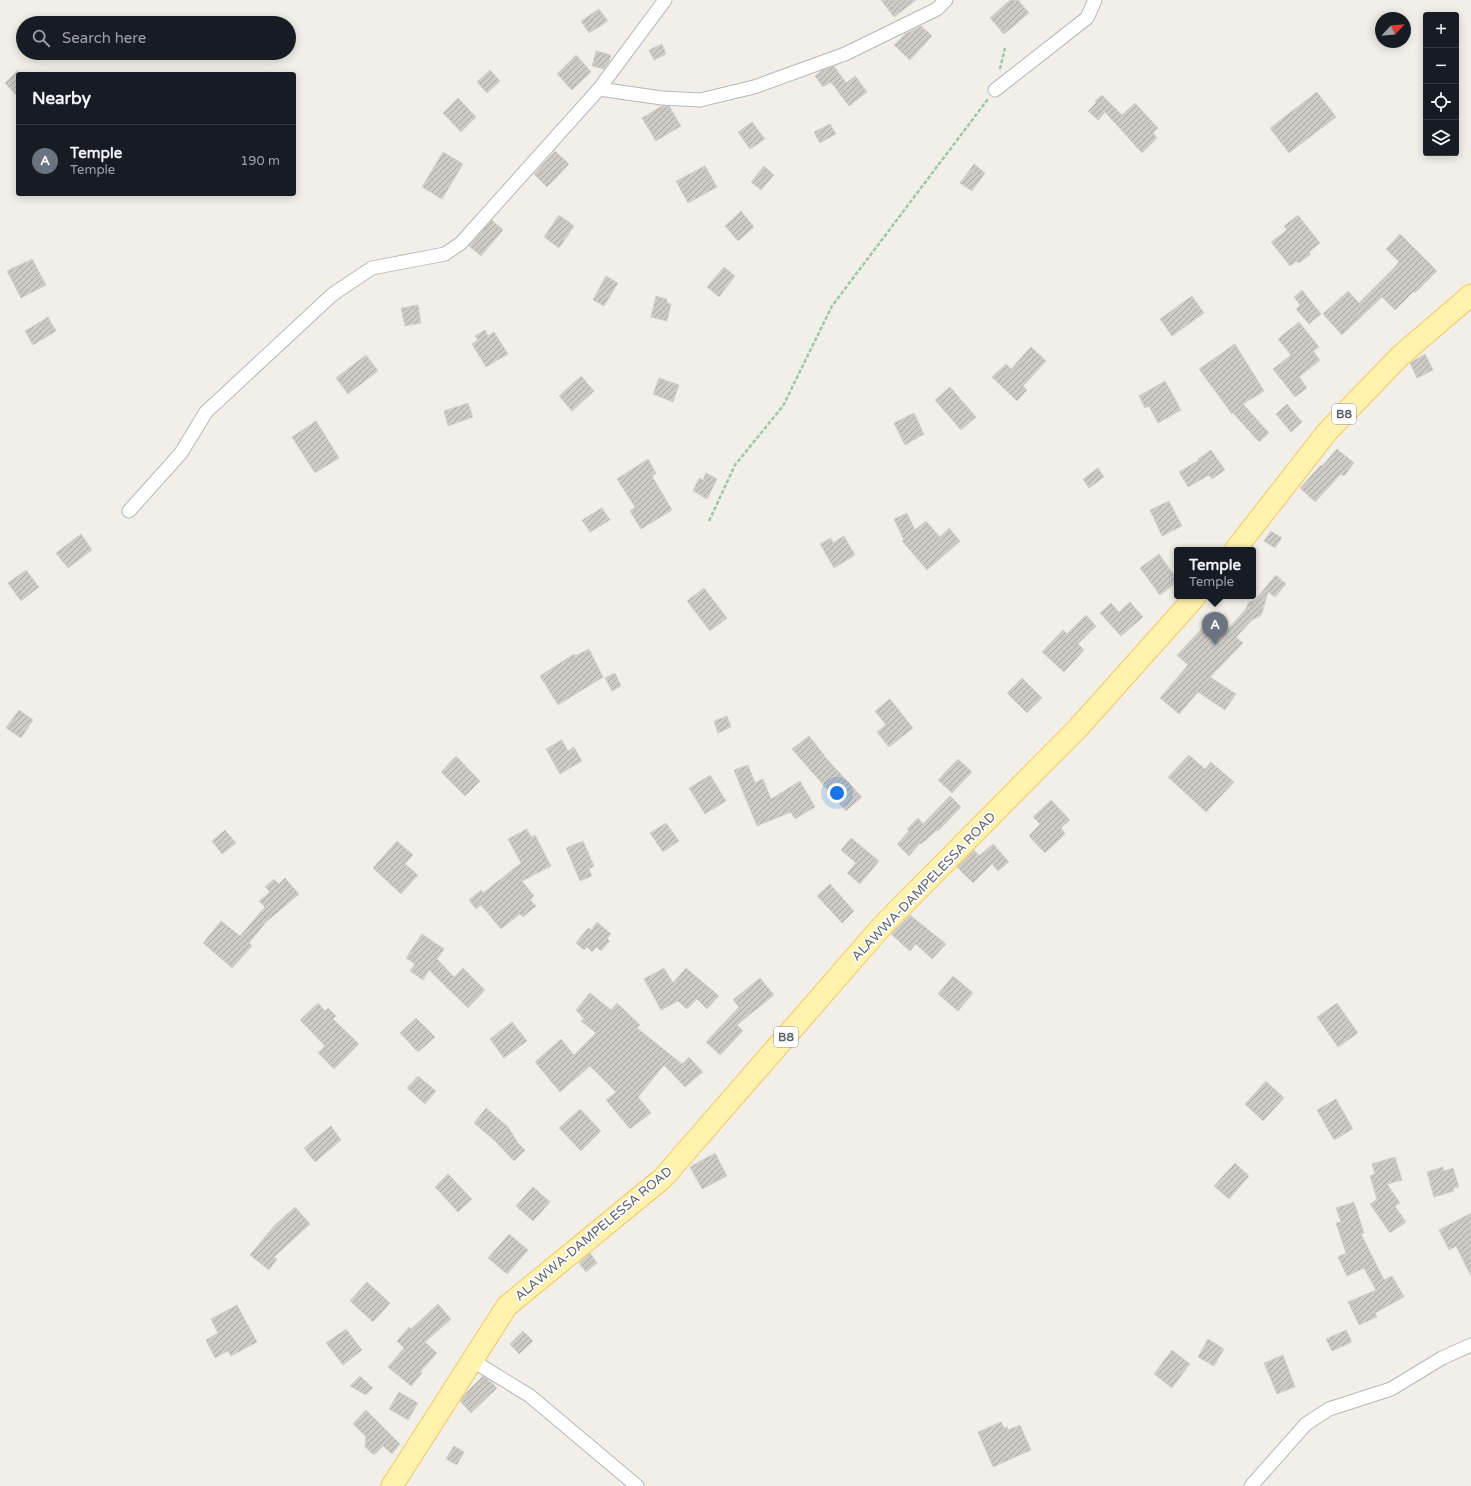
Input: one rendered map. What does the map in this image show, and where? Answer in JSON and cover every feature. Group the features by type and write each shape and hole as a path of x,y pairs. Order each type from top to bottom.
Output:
{"main road":[{"name":"B8","path":"1238,547 1327,432 1400,356 1471,295"},
{"name":"ALAWWA-DAMPELESSA ROAD","path":"392,1486 507,1306 663,1178 883,924 1078,728 1193,599"}],"street":[{"path":"129,511 180,453 206,412 333,294 372,268 445,254 461,243 599,88 665,0"},
{"path":"599,88 662,98 700,100 754,87 845,54 937,9 946,0"},
{"path":"995,90 1087,18 1095,0"},
{"path":"1251,1486 1306,1424 1329,1409 1391,1389 1442,1358 1471,1345"},
{"path":"472,1361 530,1396 637,1486"}],"path":[{"path":"709,521 735,465 783,406 832,306 995,90 1005,48"}],"building":[{"path":"881,0 916,0 894,17"},
{"path":"1010,0 1018,0 1029,13 1004,34 990,18"},
{"path":"599,9 608,21 589,33 581,21"},
{"path":"921,26 932,36 910,60 894,45 905,34"},
{"path":"662,44 666,54 654,60 649,50"},
{"path":"596,51 611,55 609,62 604,69 592,66"},
{"path":"576,55 591,72 572,90 557,74"},
{"path":"834,66 846,83 855,76 867,92 849,106 831,82 823,87 815,76 821,71"},
{"path":"490,70 500,81 487,93 477,82"},
{"path":"16,72 16,95 5,83"},
{"path":"1317,92 1336,117 1289,153 1270,128"},
{"path":"1102,95 1122,115 1135,103 1158,128 1153,133 1157,138 1142,153 1105,112 1098,120 1088,111 1096,103 1095,101"},
{"path":"458,98 476,117 461,132 443,113"},
{"path":"662,106 669,106 681,126 656,141 642,118"},
{"path":"752,122 765,139 750,149 738,132"},
{"path":"830,124 836,134 820,143 814,132"},
{"path":"555,151 569,164 547,187 534,174"},
{"path":"443,152 463,164 442,199 422,187"},
{"path":"974,164 985,173 972,191 960,183"},
{"path":"705,166 717,187 688,203 676,181"},
{"path":"764,166 774,175 761,190 751,182"},
{"path":"741,211 754,227 738,241 725,226"},
{"path":"559,215 574,226 559,248 544,237"},
{"path":"1298,215 1320,243 1309,252 1311,254 1299,263 1297,261 1290,266 1271,242 1287,230 1284,226"},
{"path":"492,220 503,230 481,256 469,246"},
{"path":"1400,234 1437,271 1395,310 1382,297 1342,335 1323,314 1348,291 1359,303 1392,270 1399,262 1386,249"},
{"path":"32,259 46,285 21,298 7,271"},
{"path":"724,267 735,276 719,297 707,287"},
{"path":"606,276 618,283 604,306 593,300"},
{"path":"1302,290 1321,314 1309,324 1296,309 1300,305 1294,297"},
{"path":"656,296 667,299 667,303 671,304 667,321 651,317"},
{"path":"1192,296 1204,313 1172,336 1160,319"},
{"path":"418,305 421,323 405,326 401,308"},
{"path":"48,317 56,331 33,345 25,331"},
{"path":"1299,322 1319,347 1313,351 1320,360 1299,377 1307,388 1295,397 1273,369 1291,355 1278,339"},
{"path":"485,330 488,336 494,332 508,354 486,367 472,344 478,340 475,336"},
{"path":"1235,344 1264,391 1243,404 1269,433 1259,442 1233,413 1232,414 1199,369"},
{"path":"1031,347 1046,361 1023,386 1027,390 1017,401 992,377 1006,364 1011,369"},
{"path":"1425,354 1433,370 1417,378 1410,363"},
{"path":"366,355 378,371 348,394 336,378"},
{"path":"581,376 594,391 572,411 559,396"},
{"path":"659,378 679,385 673,402 653,394"},
{"path":"1165,381 1181,410 1158,423 1149,406 1145,408 1139,396"},
{"path":"950,387 976,417 961,430 935,400"},
{"path":"468,403 473,417 448,426 444,411"},
{"path":"1287,404 1302,422 1291,432 1276,414"},
{"path":"914,413 924,434 905,445 894,423"},
{"path":"316,421 339,458 315,473 292,437"},
{"path":"1337,449 1354,463 1344,476 1341,474 1315,502 1300,488"},
{"path":"1211,450 1225,470 1212,479 1209,475 1188,487 1179,472 1199,460 1198,459"},
{"path":"648,459 656,473 652,476 672,510 641,529 630,511 635,507 617,479"},
{"path":"1098,468 1104,477 1089,488 1083,479"},
{"path":"706,473 717,479 707,499 693,491 699,478 703,480"},
{"path":"1169,501 1182,526 1162,536 1150,510"},
{"path":"602,508 610,520 590,532 582,520"},
{"path":"907,513 915,530 926,521 940,537 949,528 960,541 927,570 902,541 904,540 894,519"},
{"path":"1271,531 1282,538 1275,548 1264,541"},
{"path":"81,534 92,550 68,568 56,553"},
{"path":"844,536 855,555 834,568 820,544 831,538 833,543"},
{"path":"1159,554 1174,575 1174,584 1160,595 1140,568"},
{"path":"26,570 39,587 21,601 8,583"},
{"path":"1276,575 1286,584 1275,597 1268,592 1260,616 1252,620 1236,637 1243,643 1210,677 1236,694 1225,710 1198,692 1179,714 1160,698 1188,665 1177,655 1207,623 1214,630 1222,623 1228,629 1245,610 1249,602 1256,599"},
{"path":"704,588 727,618 710,631 687,601"},
{"path":"1130,602 1143,617 1121,636 1100,613 1111,603 1119,612"},
{"path":"1086,615 1096,626 1078,644 1084,650 1064,672 1042,652 1063,630 1067,634"},
{"path":"589,649 603,677 558,705 540,676 574,654 575,656"},
{"path":"615,673 621,686 612,691 605,678"},
{"path":"1022,678 1042,698 1027,713 1007,693"},
{"path":"890,699 913,728 889,747 877,732 886,725 875,711"},
{"path":"19,710 33,720 21,738 6,728"},
{"path":"727,716 731,727 718,733 714,721"},
{"path":"809,736 824,756 862,797 846,811 792,749"},
{"path":"562,740 568,751 574,747 582,761 560,774 546,749"},
{"path":"1189,755 1205,769 1211,762 1234,782 1206,812 1168,777"},
{"path":"456,756 480,781 465,796 441,772"},
{"path":"958,759 972,772 952,793 938,780"},
{"path":"748,765 755,783 763,779 771,799 800,781 815,807 795,819 791,812 757,826 734,770"},
{"path":"710,775 726,801 705,814 689,788"},
{"path":"950,796 961,807 938,831 937,830 921,844 920,843 909,856 897,844 909,831 907,829 918,818 923,824"},
{"path":"1051,800 1070,820 1061,828 1065,834 1045,853 1029,836 1040,824 1033,817"},
{"path":"666,823 679,841 663,852 650,833"},
{"path":"527,829 531,837 535,835 551,866 522,881 534,896 530,900 536,906 523,917 520,914 501,929 481,905 476,909 469,900 481,890 483,893 521,863 508,839"},
{"path":"225,830 236,843 222,854 212,841"},
{"path":"851,838 879,861 860,884 847,873 856,863 841,850"},
{"path":"397,841 413,855 405,864 418,875 401,894 373,868"},
{"path":"583,841 594,866 589,869 592,876 580,881 566,848"},
{"path":"993,844 1009,862 998,871 992,864 973,883 957,867 974,850 979,856"},
{"path":"285,878 299,894 266,922 249,943 252,946 232,968 203,943 221,921 240,936 265,907 259,901 270,892 265,887 274,879 279,884"},
{"path":"830,884 854,911 842,923 817,896"},
{"path":"910,915 946,944 932,959 916,944 910,951 891,934"},
{"path":"597,922 611,934 607,938 610,941 601,951 596,947 592,952 587,947 584,950 576,943 588,928 591,930"},
{"path":"422,934 444,949 437,959 454,977 463,968 485,990 468,1008 429,970 423,980 410,971 415,964 406,958"},
{"path":"664,968 673,983 686,968 719,996 707,1009 697,999 687,1009 678,1001 661,1010 644,979"},
{"path":"953,976 973,993 958,1011 938,994"},
{"path":"760,978 774,995 737,1025 743,1031 720,1055 706,1042 739,1007 733,1000"},
{"path":"590,993 611,1010 617,1003 640,1025 637,1028 682,1064 689,1057 703,1072 685,1087 664,1065 638,1097 651,1113 630,1129 606,1100 616,1092 590,1066 560,1092 535,1062 561,1039 574,1055 596,1033 581,1021 584,1019 576,1010"},
{"path":"318,1003 325,1011 328,1008 336,1016 333,1019 359,1044 334,1069 318,1053 325,1046 300,1020"},
{"path":"1337,1003 1358,1033 1338,1047 1317,1017"},
{"path":"416,1018 435,1037 418,1052 400,1033"},
{"path":"512,1022 527,1041 504,1058 490,1039"},
{"path":"418,1076 436,1091 425,1104 407,1088"},
{"path":"1266,1081 1284,1098 1263,1121 1245,1104"},
{"path":"1336,1099 1353,1129 1334,1140 1317,1110"},
{"path":"486,1108 508,1127 518,1143 525,1150 514,1161 494,1140 474,1123"},
{"path":"580,1109 601,1131 581,1151 559,1128"},
{"path":"331,1126 341,1140 315,1162 304,1148"},
{"path":"715,1153 727,1176 702,1189 690,1167"},
{"path":"1395,1157 1402,1180 1387,1184 1400,1203 1395,1206 1406,1222 1390,1233 1370,1204 1377,1199 1370,1176 1375,1174 1372,1164"},
{"path":"1235,1163 1249,1176 1229,1199 1214,1186"},
{"path":"1443,1167 1444,1171 1453,1168 1459,1187 1453,1188 1454,1191 1434,1197 1427,1172"},
{"path":"448,1174 472,1199 458,1212 435,1187"},
{"path":"533,1187 550,1202 533,1221 516,1206"},
{"path":"1354,1202 1364,1233 1361,1234 1384,1280 1392,1276 1404,1297 1375,1313 1377,1317 1359,1325 1348,1302 1376,1290 1364,1268 1347,1276 1338,1257 1346,1253 1336,1223 1341,1222 1336,1208"},
{"path":"295,1207 310,1224 274,1257 277,1259 269,1270 250,1255 274,1226"},
{"path":"1471,1213 1471,1276 1456,1246 1449,1250 1439,1230"},
{"path":"509,1234 528,1250 507,1274 488,1258"},
{"path":"590,1253 597,1263 586,1272 579,1263"},
{"path":"367,1282 390,1303 373,1322 350,1301"},
{"path":"438,1304 451,1319 425,1342 437,1353 420,1372 422,1373 411,1386 388,1367 404,1348 397,1341 409,1327 411,1329"},
{"path":"237,1305 257,1342 231,1356 228,1351 215,1358 206,1340 218,1333 211,1319"},
{"path":"346,1329 362,1350 343,1365 326,1343"},
{"path":"1346,1330 1352,1342 1332,1351 1326,1339"},
{"path":"523,1331 533,1341 519,1354 510,1344"},
{"path":"1208,1339 1224,1349 1214,1366 1198,1357"},
{"path":"1172,1350 1190,1364 1172,1388 1154,1374"},
{"path":"1283,1355 1295,1387 1277,1394 1264,1363"},
{"path":"360,1376 373,1388 366,1395 350,1386"},
{"path":"483,1376 497,1388 471,1413 460,1401"},
{"path":"399,1392 418,1403 408,1420 389,1409"},
{"path":"366,1410 400,1444 392,1454 383,1446 374,1455 365,1447 366,1437 353,1424"},
{"path":"1001,1422 1004,1428 1007,1427 1008,1430 1020,1425 1031,1450 993,1467 978,1432"},
{"path":"454,1446 464,1452 457,1465 446,1459"}],"place":[{"name":"Temple","path":"1215,645"}]}
